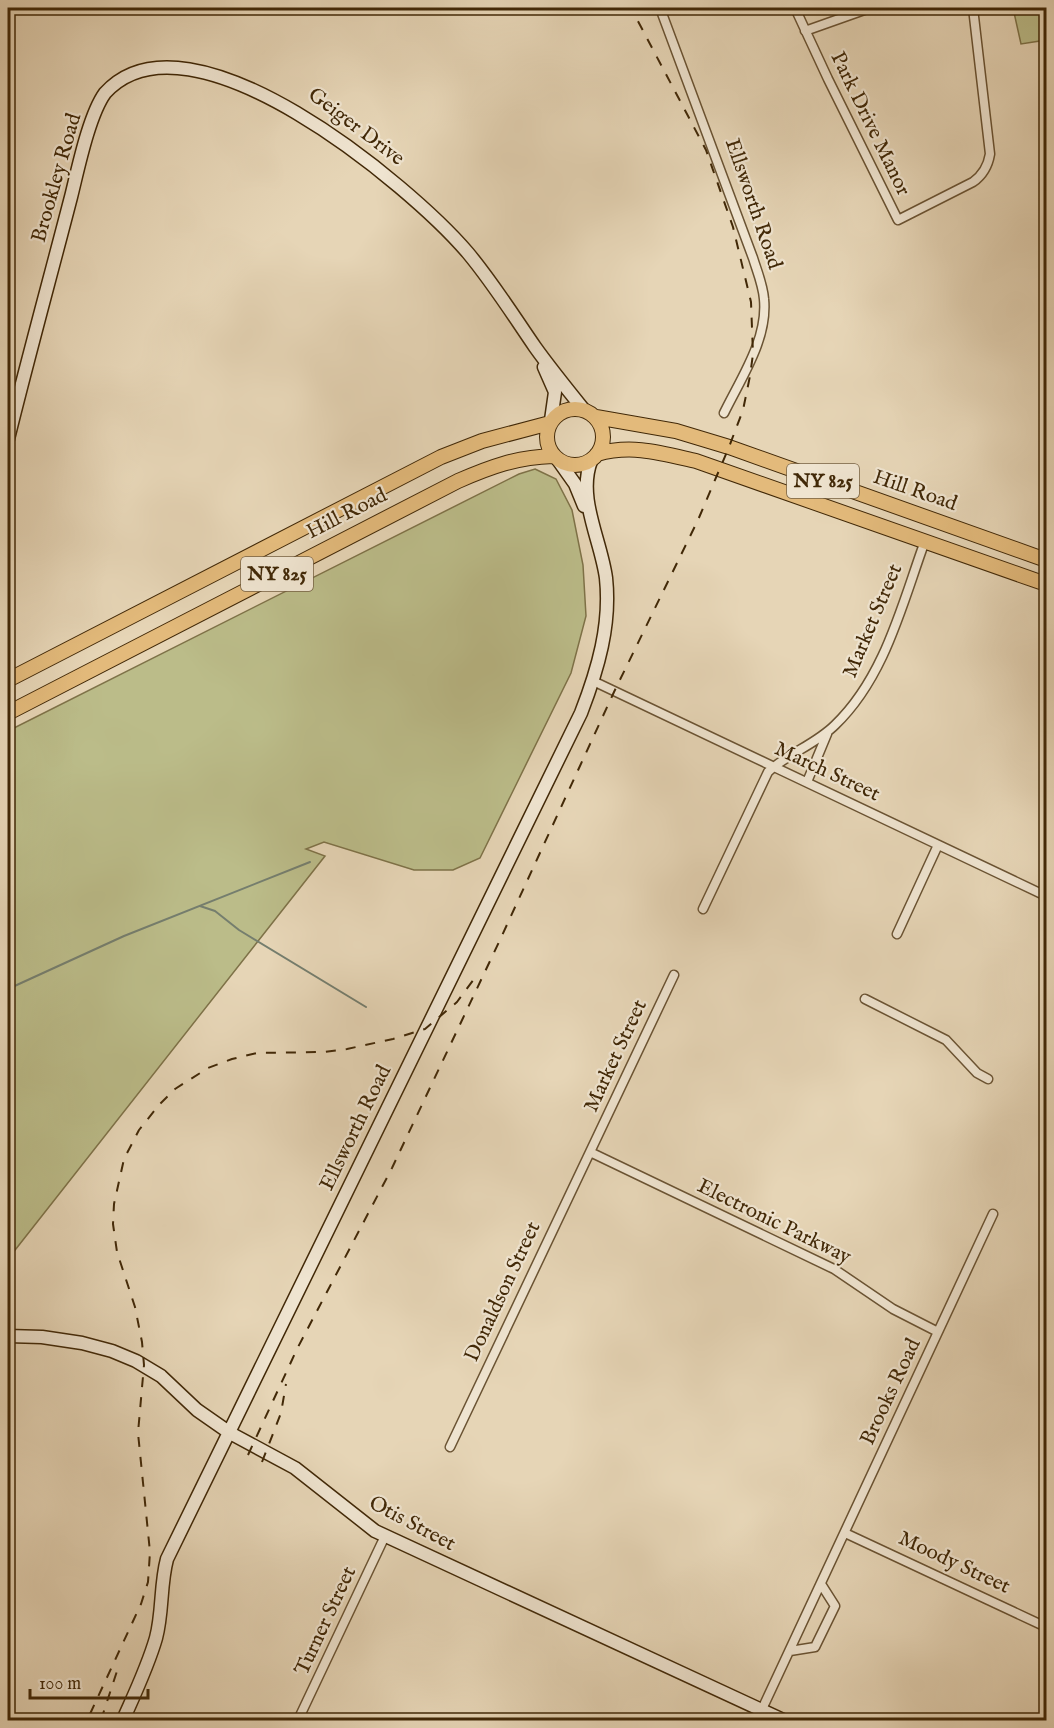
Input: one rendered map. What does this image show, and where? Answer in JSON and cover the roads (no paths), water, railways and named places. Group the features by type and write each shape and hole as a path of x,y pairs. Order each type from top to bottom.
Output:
{"main road":[{"name":"NY 825","path":"550,422 566,410 590,413"},
{"path":"590,413 600,424 603,440 594,457"},
{"name":"Hill Road","path":"590,413 676,431 729,447 1047,560"},
{"path":"550,422 546,440 555,458"},
{"name":"Hill Road","path":"8,680 441,458 482,441 550,422"},
{"name":"Hill Road","path":"594,457 615,449 630,449 696,461 1047,584"},
{"name":"NY 825","path":"555,458 574,466 594,457"},
{"name":"Hill Road","path":"8,713 458,481 522,458 555,458"}],"street":[{"name":"Ellsworth Road","path":"660,8 753,258 764,296 765,311 758,340 724,412"},
{"path":"795,8 805,31 870,8"},
{"name":"Park Drive Manor","path":"805,31 898,220 973,182 983,173 988,163 990,154 974,8"},
{"name":"Geiger Drive","path":"99,103 114,83 130,71 143,64 164,60 194,61 226,69 302,109 352,143 384,169 443,226 492,283 536,350 590,413"},
{"name":"Brookley Road","path":"8,439 81,157 99,103"},
{"name":"Geiger Drive","path":"536,350 555,392 550,422"},
{"name":"Ellsworth Road","path":"123,1720 147,1665 156,1637 167,1559 580,713 593,681 603,645 606,621 606,578 586,482 594,457"},
{"name":"Ellsworth Road","path":"555,458 575,484 601,551"},
{"name":"Market Street","path":"703,909 764,778 773,766 828,731 858,698 876,668 893,629 925,541"},
{"name":"March Street","path":"593,681 1047,896"},
{"path":"807,782 828,731"},
{"path":"897,934 938,845"},
{"name":"Market Street","path":"590,1152 674,975"},
{"path":"865,999 946,1041 977,1073 988,1079"},
{"name":"Electronic Parkway","path":"590,1152 834,1269 893,1309 938,1332"},
{"name":"Donaldson Street","path":"450,1447 590,1152"},
{"name":"Brooks Road","path":"759,1715 993,1214"},
{"name":"Otis Street","path":"8,1336 82,1342 136,1361 161,1376 197,1410 230,1433 295,1468 362,1522 385,1536 759,1715 783,1720"},
{"name":"Moody Street","path":"845,1533 1047,1627"},
{"name":"Turner Street","path":"298,1720 385,1536"},
{"path":"789,1651 815,1647 835,1606 821,1584"}],"waterway":[{"path":"8,989 124,936 310,862"},
{"path":"200,906 215,911 239,930 366,1007"}],"railway":[{"path":"248,1455 297,1349 392,1168 614,692 698,520 743,410 753,354 751,302 733,227 706,150 631,8"},
{"path":"90,1714 141,1604 148,1582 150,1552 138,1433 144,1365 142,1342 135,1307 117,1252 113,1224 114,1204 124,1159 139,1130 175,1089 208,1068 257,1053 323,1052 347,1049 425,1029 457,1002 477,975"},
{"path":"262,1462 281,1413 286,1384"},
{"path":"101,1720 118,1668"}]}
